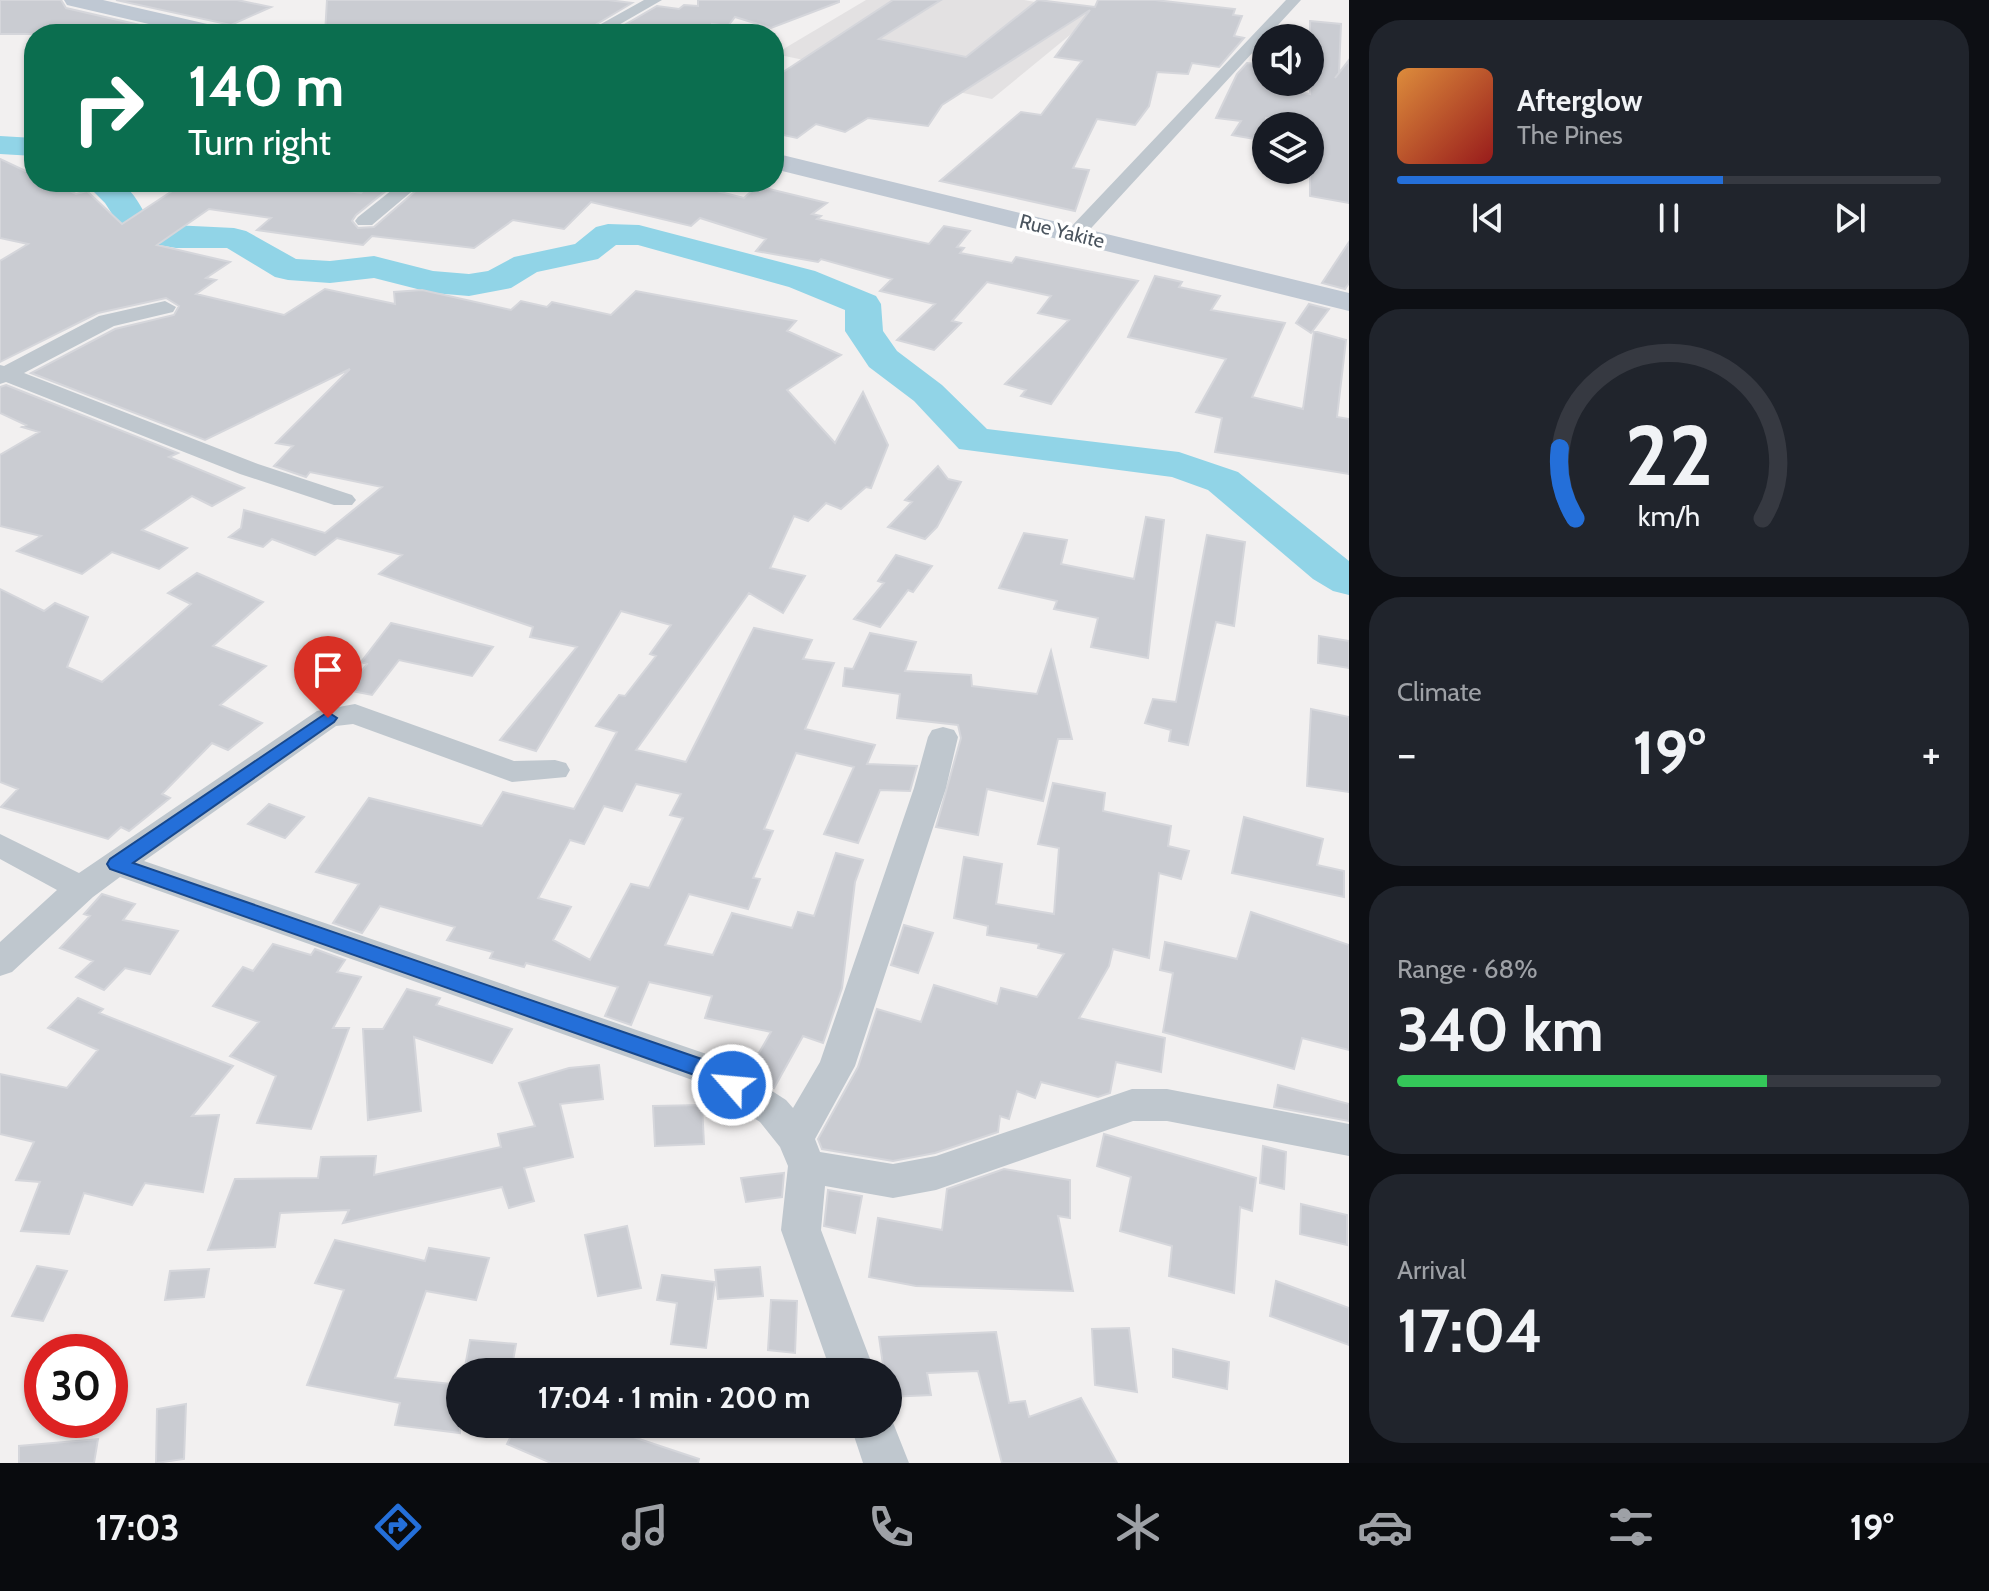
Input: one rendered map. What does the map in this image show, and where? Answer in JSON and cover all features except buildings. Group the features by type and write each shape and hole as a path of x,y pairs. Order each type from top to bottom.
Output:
{"main road":[{"path":"75,0 178,24"},
{"name":"Rue Yakite","path":"784,163 1349,302"}],"street":[{"path":"610,24 655,0"},
{"path":"1075,234 1290,0"},
{"path":"365,221 401,192"},
{"path":"2,375 107,321 165,307"},
{"path":"2,375 236,464 343,500"},
{"path":"0,963 81,888 328,718 355,714 512,772 555,770"},
{"path":"848,1358 801,1230 801,1152 837,1066 930,788 943,737"},
{"path":"0,845 81,888"},
{"path":"117,864 711,1071 773,1111 801,1152 893,1181 936,1173 985,1158 1132,1105 1167,1105 1349,1140"},
{"path":"877,1438 886,1463"}],"shaded area":[{"path":"866,0 1024,0 1086,11 1092,17 992,99 784,56 784,49"}],"waterway":[{"path":"0,145 24,146"},
{"path":"112,192 141,233 176,238 234,238 288,269 330,272 374,267 433,282 469,285 498,280 526,264 586,252 608,234 639,235 802,279 863,304 864,331 883,359 928,393 974,440 1179,465 1223,481 1329,569 1349,581"}],"route":[{"path":"328,718 117,864 711,1071 732,1085"}]}
